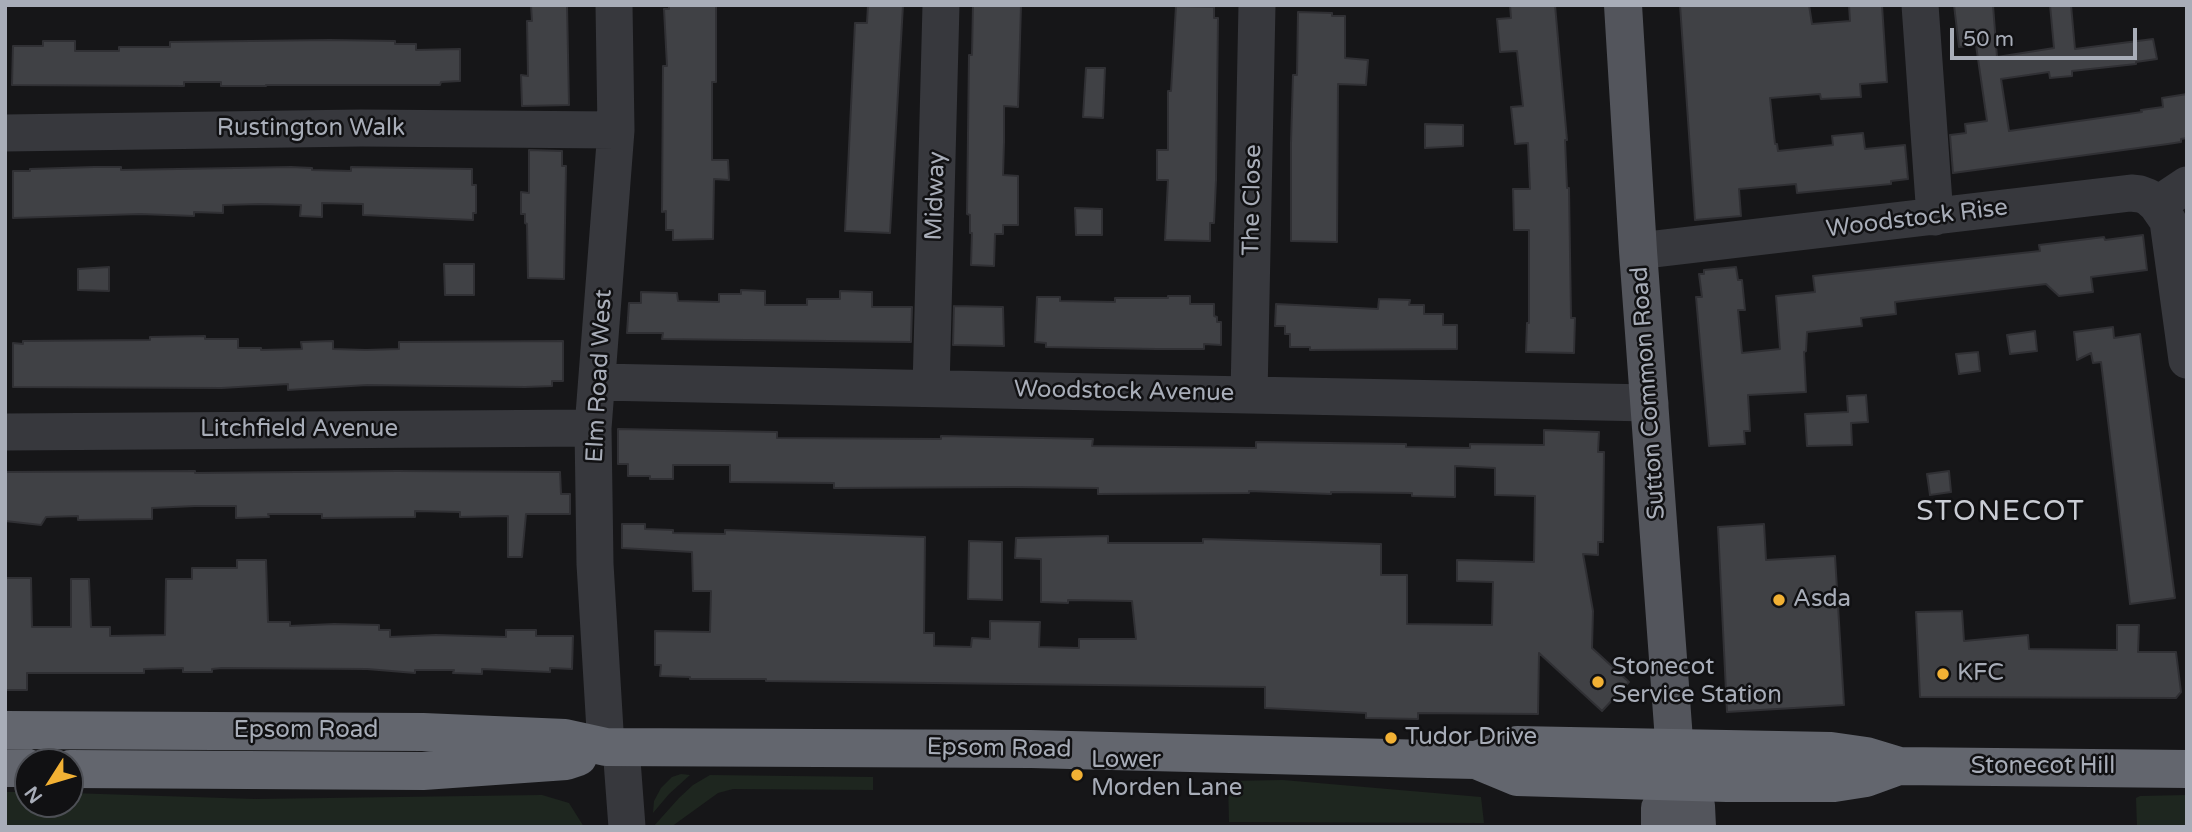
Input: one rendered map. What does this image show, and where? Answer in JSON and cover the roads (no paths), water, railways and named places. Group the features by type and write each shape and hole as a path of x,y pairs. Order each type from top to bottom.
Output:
{"highway":[{"name":"Epsom Road","path":"5,730 423,732 565,738 614,747 1031,749 1476,760 1517,745 1676,765"},
{"name":"Epsom Road","path":"84,769 423,771 566,761 614,747"},
{"name":"Stonecot Hill","path":"1676,765 1834,783 1866,778 1899,766 2187,768"}],"main road":[{"name":"Sutton Common Road","path":"1623,5 1638,251 1676,765"},
{"path":"1660,827 1660,808 1676,765"},
{"path":"1676,765 1696,806 1697,827"}],"street":[{"name":"Elm Road West","path":"614,5 617,130 593,428 595,564 614,747"},
{"name":"Midway","path":"931,388 941,5"},
{"name":"The Close","path":"1249,395 1257,5"},
{"path":"1920,5 1935,217"},
{"name":"Rustington Walk","path":"5,133 361,128 617,130"},
{"path":"2187,185 2157,205 2168,221 2171,232 2187,360"},
{"name":"Woodstock Rise","path":"1638,251 2131,193 2148,197 2157,205"},
{"name":"Woodstock Avenue","path":"598,382 1650,403"},
{"name":"Litchfield Avenue","path":"5,432 593,428"},
{"path":"614,747 626,827"}],"place":[{"name":"Asda","path":"1779,600"},
{"name":"KFC","path":"1943,674"},
{"name":"Stonecot Service Station","path":"1598,682"},
{"name":"Tudor Drive","path":"1391,738"},
{"name":"Lower Morden Lane","path":"1077,775"}],"district":[{"name":"STONECOT","path":"2001,513"}]}
